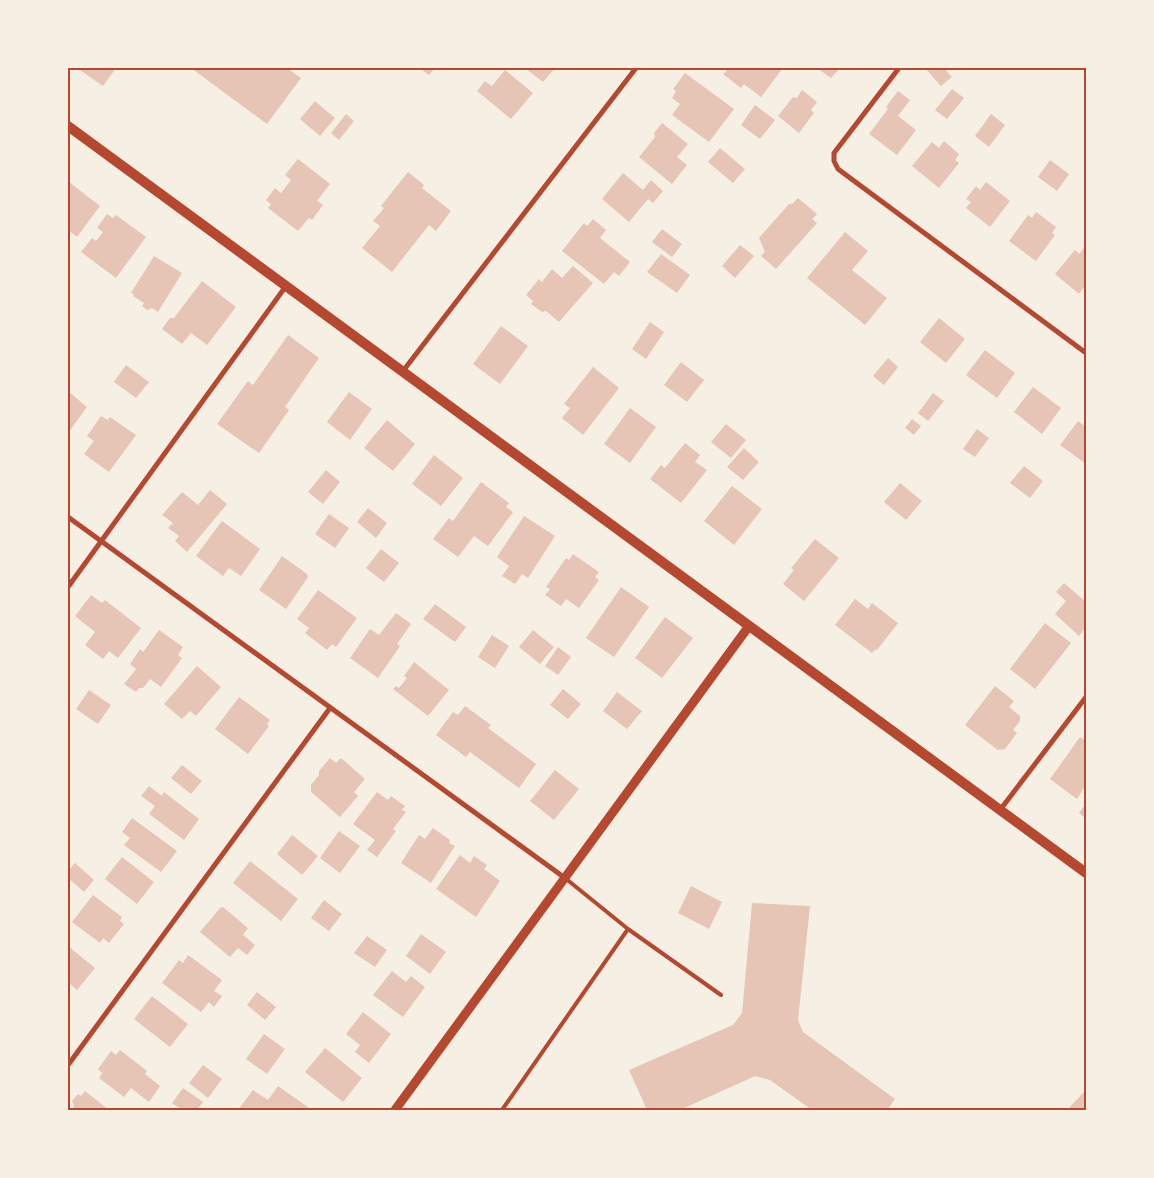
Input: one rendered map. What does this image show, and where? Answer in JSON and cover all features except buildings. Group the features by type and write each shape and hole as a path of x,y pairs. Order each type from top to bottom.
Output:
{"main road":[{"path":"68,126 1086,874"}],"street":[{"path":"403,371 636,68"},
{"path":"899,68 834,153 834,161 838,169 1086,353"},
{"path":"68,587 286,286"},
{"path":"68,517 565,878"},
{"path":"395,1110 749,626"},
{"path":"1000,810 1086,697"},
{"path":"68,1065 330,708"}],"lane":[{"path":"565,878 628,928 721,995"},
{"path":"502,1110 628,928"}]}
